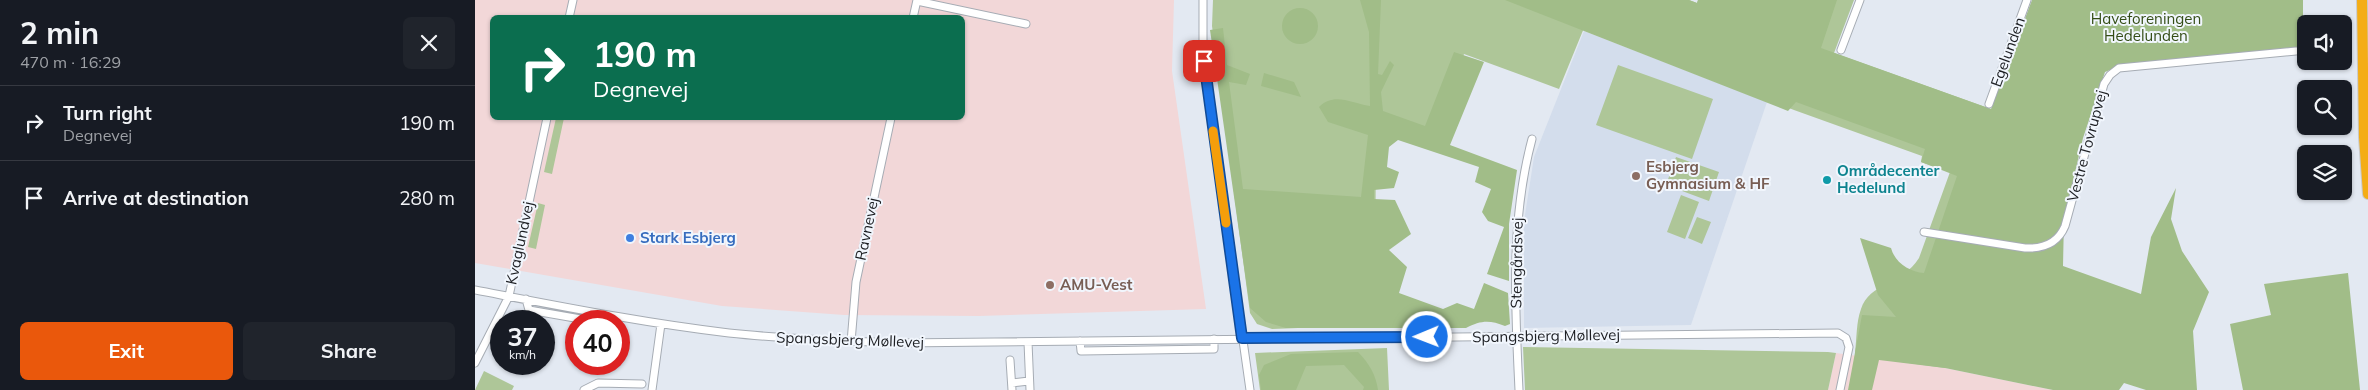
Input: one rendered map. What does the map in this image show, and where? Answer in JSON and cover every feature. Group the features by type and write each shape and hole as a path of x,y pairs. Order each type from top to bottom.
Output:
{"highway":[{"path":"2362,0 2364,137 2368,194"}],"street":[{"path":"570,15 573,0"},
{"path":"914,15 917,0 1026,24"},
{"path":"1203,0 1203,43 1206,79 1250,390"},
{"path":"1841,50 1859,0"},
{"name":"Egelunden","path":"1989,104 2027,0"},
{"name":"Vestre Tovrupvej","path":"1924,232 2025,248 2042,248 2050,245 2062,234 2065,226 2103,84 2110,75 2119,68 2296,51"},
{"name":"Kvaglundvej","path":"475,363 509,296 547,120"},
{"name":"Ravnevej","path":"851,342 856,282 891,120"},
{"name":"Stengårdsvej","path":"1519,390 1517,215 1523,174 1532,138"},
{"name":"Spangsbjerg Møllevej","path":"475,290 578,310"},
{"name":"Spangsbjerg Møllevej","path":"526,299 529,310 565,316"},
{"name":"Spangsbjerg Møllevej","path":"630,320 756,335 851,342 1079,341 1081,351 1214,349 1214,339 1242,338 1838,333 1846,338 1849,347 1840,390"},
{"path":"652,390 661,324"},
{"path":"1028,342 1030,390"},
{"path":"1010,360 1012,386 1029,381"},
{"path":"584,390 598,383 642,384"}],"shaded area":[{"path":"475,0 1174,0 1172,71 1206,309 979,316 844,315 722,306 475,263"},
{"name":"Esbjerg Gymnasium & HF","path":"1584,31 1767,102 1691,325 1524,328 1524,221 1534,157"},
{"path":"1836,353 1945,368 2053,390 1828,390"}],"green space":[{"path":"1213,0 1689,0 1697,3 1698,0 1854,0 1834,53 1991,109 1945,368 1879,359 1855,352 1858,320 1865,300 1878,289 1904,274 1919,258 1950,172 1921,162 1922,156 1794,110 1584,28 1559,89 1464,54 1433,138 1376,118 1375,325 1272,329 1257,324 1250,313 1212,26"},
{"path":"1360,0 1381,0 1378,74 1382,75 1390,61 1394,65 1381,92 1383,111 1425,126 1454,52 1484,62 1450,145 1517,170 1509,224 1509,281 1487,274 1504,227 1488,221 1482,212 1491,189 1475,182 1479,167 1398,140 1389,147 1387,167 1399,172 1394,188 1374,190 1374,199 1395,200 1411,234 1389,250 1407,267 1399,293 1443,309 1457,303 1474,309 1484,283 1508,293 1510,324 1505,326 1485,322 1476,323 1466,328 1286,328 1266,322 1250,308 1210,30 1223,28 1227,65 1250,74 1246,85 1229,82 1243,189 1361,197 1368,135 1328,122 1319,107 1331,100 1337,99 1370,106 1369,32"},
{"name":"Haveforeningen Hedelunden","path":"1505,0 1689,0 1697,3 1698,0 1837,0 1821,48 1991,109 2032,0 2303,0 2303,15 2297,15 2297,48 2120,66 2105,72 2083,138 2064,220 2063,266 2141,294 2151,237 2176,188 2171,219 2182,251 2209,292 2193,331 2197,390 2146,390 2124,383 2119,390 2053,390 1945,368 1879,360 1872,390 1848,390 1862,315 1896,317 1878,295 1860,238 1891,248 1896,258 1904,266 1908,269 1924,273 1957,176 1921,162 1925,149 1796,102 1788,111"},
{"path":"1300,8 1307,9 1313,13 1317,19 1317,33 1313,39 1307,43 1300,44 1293,43 1287,39 1283,33 1282,26 1283,19 1287,13 1293,9"},
{"path":"1618,65 1713,99 1692,159 1596,125"},
{"path":"1264,73 1294,82 1301,97 1261,86"},
{"path":"556,120 564,120 552,174 544,172"},
{"path":"1676,157 1719,172 1709,201 1666,185"},
{"path":"1681,195 1699,202 1685,239 1667,232"},
{"path":"538,203 545,205 536,249 528,247"},
{"path":"1697,217 1711,222 1702,244 1688,238"},
{"path":"2348,273 2360,390 2243,390 2230,324 2271,315 2264,284"},
{"path":"1523,347 1836,353 1828,390 1525,390"},
{"path":"1387,348 1389,390 1260,390 1255,353"},
{"path":"1358,352 1376,379 1378,390 1363,390 1364,387 1344,365 1306,366 1296,390 1261,390 1259,375 1264,365 1291,354"},
{"path":"484,371 514,386 512,390 475,390"}],"slow traffic":[{"path":"1213,131 1226,223"}],"place":[{"name":"Esbjerg Gymnasium & HF","path":"1636,176"},
{"name":"Områdecenter Hedelund","path":"1827,180"},
{"name":"Stark Esbjerg","path":"630,238"},
{"name":"AMU-Vest","path":"1050,285"}],"route":[{"path":"1204,61 1242,338 1427,337"}]}
